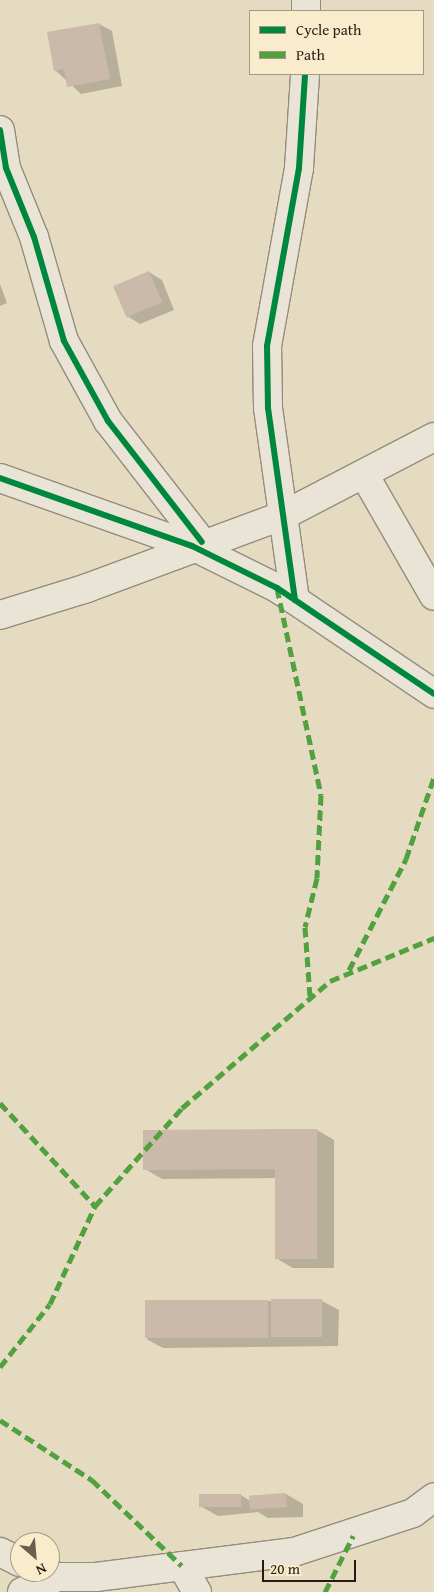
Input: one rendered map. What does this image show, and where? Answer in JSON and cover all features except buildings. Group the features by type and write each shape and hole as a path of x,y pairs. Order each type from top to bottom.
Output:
{"street":[{"path":"295,600 268,408 267,346 299,168 305,75"},
{"path":"0,130 6,168 34,237 64,341 108,421 197,544"},
{"path":"0,615 87,588 197,544 282,516 366,476 434,437"},
{"path":"366,476 434,596"},
{"path":"0,478 197,544 295,600 434,694"},
{"path":"60,1574 182,1566 294,1552 427,1510"},
{"path":"182,1566 197,1592"},
{"path":"22,1592 39,1582"}],"marked path":[{"path":"277,588 321,795 317,878 305,927 310,996"},
{"path":"349,970 406,859 434,777"},
{"path":"0,1367 50,1304 95,1206 182,1108 330,981 434,938"},
{"path":"0,1103 95,1206"},
{"path":"0,1420 92,1480 182,1566"},
{"path":"325,1592 353,1536"}],"cycle path":[{"path":"295,600 268,408 267,346 299,168 305,75"},
{"path":"0,130 6,168 34,237 64,341 108,421 202,542"},
{"path":"0,478 192,546 277,588 434,694"}]}
